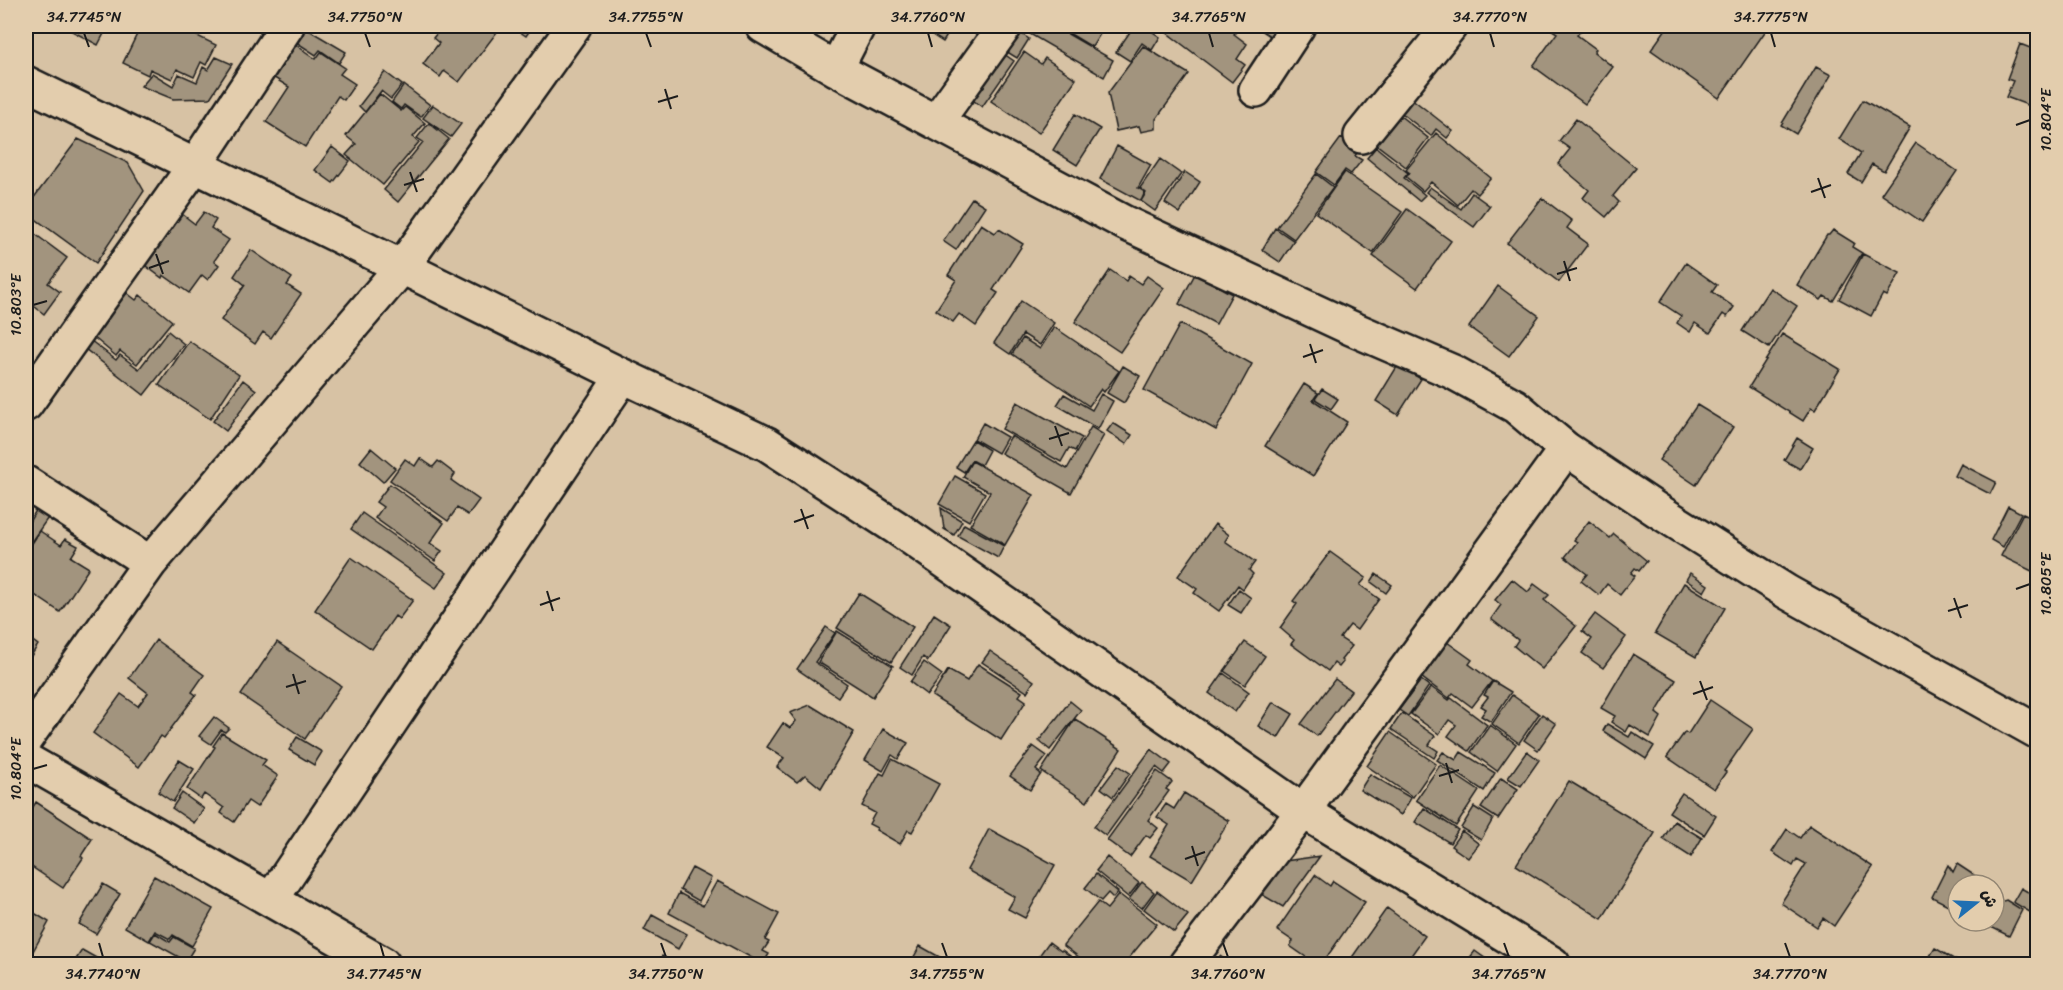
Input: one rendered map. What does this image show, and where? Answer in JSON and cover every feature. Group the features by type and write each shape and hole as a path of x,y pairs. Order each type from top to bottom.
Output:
{"street":[{"path":"26,404 195,165 287,26"},
{"path":"26,738 150,563 402,267 574,26"},
{"path":"763,26 836,69 1125,224 1351,328 1453,372 1515,406 1566,449 1667,517 1787,592 2037,732"},
{"path":"836,69 858,26"},
{"path":"936,122 1005,26"},
{"path":"1256,90 1298,26"},
{"path":"1361,136 1450,26"},
{"path":"26,83 622,376 766,444 887,521 1303,811 1552,964"},
{"path":"271,900 622,376"},
{"path":"1186,964 1303,811 1566,449"},
{"path":"26,483 150,563"},
{"path":"26,760 383,964"}],"building":[{"path":"70,26 108,26 98,45 68,29"},
{"path":"141,26 190,26 187,31 216,45 206,65 201,62 194,77 177,69 172,79 150,69 148,75 123,63"},
{"path":"302,26 346,52 339,63 320,50 316,55 293,40"},
{"path":"443,26 488,26 497,32 459,82 444,71 440,77 423,64 439,43 433,38"},
{"path":"511,26 533,26 526,36"},
{"path":"930,26 953,26 943,42 926,31"},
{"path":"1025,26 1061,26 1059,29 1113,60 1104,77 1023,30"},
{"path":"1064,26 1105,26 1092,47 1062,29"},
{"path":"1134,26 1144,26 1160,37 1152,50 1142,43 1130,61 1116,52"},
{"path":"1158,26 1241,26 1234,34 1247,44 1237,59 1245,65 1232,82"},
{"path":"1255,26 1278,26 1270,36"},
{"path":"1546,26 1577,26 1582,29 1577,35 1596,49 1594,52 1613,67 1585,104 1533,66 1557,33"},
{"path":"1668,26 1769,26 1719,98 1651,50"},
{"path":"1017,31 1029,39 1017,58 1004,50"},
{"path":"293,43 316,59 321,52 345,68 340,74 355,84 344,100 338,96 305,147 266,122 289,87 271,76"},
{"path":"2020,44 2038,51 2038,109 2006,97 2013,81 2007,79"},
{"path":"1143,46 1189,74 1156,119 1156,129 1141,132 1139,126 1116,131 1108,93"},
{"path":"1001,52 1014,61 982,107 969,97"},
{"path":"1024,52 1041,64 1045,58 1076,79 1039,133 991,101"},
{"path":"216,57 232,64 210,98 173,99 141,86 152,73 173,86 179,74 197,82 203,67 208,70"},
{"path":"1816,67 1831,75 1796,134 1781,125"},
{"path":"385,72 402,85 391,99 381,91 365,112 359,106"},
{"path":"404,85 430,105 421,117 404,105 401,109 392,102"},
{"path":"380,94 401,111 405,107 425,123 413,137 419,142 383,185 346,155 356,144 346,136"},
{"path":"1411,98 1453,131 1447,138 1436,129 1431,136 1400,112"},
{"path":"1863,100 1910,127 1884,171 1872,164 1861,182 1848,174 1861,153 1839,139"},
{"path":"433,105 461,124 451,137 423,118"},
{"path":"1075,114 1100,129 1077,165 1053,150"},
{"path":"1399,115 1428,138 1406,167 1376,144"},
{"path":"1576,119 1636,168 1613,196 1619,202 1606,217 1583,198 1589,190 1558,164 1570,149 1559,141"},
{"path":"429,123 449,139 398,202 384,190 423,142 417,138"},
{"path":"1436,133 1491,178 1477,194 1471,189 1458,205 1431,182 1423,191 1406,177 1410,173 1406,170"},
{"path":"1341,138 1358,151 1355,156 1362,160 1351,174 1345,170 1334,185 1316,172"},
{"path":"78,139 128,163 144,191 96,263 26,212 26,208"},
{"path":"1916,143 1957,171 1922,222 1881,194"},
{"path":"1117,146 1151,165 1138,188 1145,192 1141,201 1100,179"},
{"path":"332,147 350,161 333,183 315,170"},
{"path":"1376,147 1408,173 1404,178 1425,195 1419,201 1367,158"},
{"path":"1160,159 1181,174 1155,211 1141,201 1146,193 1140,188"},
{"path":"1185,172 1200,182 1180,213 1165,203"},
{"path":"1345,172 1402,212 1373,253 1316,213"},
{"path":"1316,174 1333,187 1294,239 1277,227"},
{"path":"1430,187 1461,209 1472,193 1490,206 1474,227 1426,192"},
{"path":"972,198 985,206 956,250 943,241"},
{"path":"1542,198 1572,221 1567,228 1588,244 1559,282 1507,243"},
{"path":"1407,209 1451,241 1417,288 1373,256"},
{"path":"204,212 216,220 211,228 229,240 214,261 219,265 208,280 202,275 189,293 163,275 162,278 142,263 158,241 161,244 182,214 195,224"},
{"path":"26,215 34,222 26,233"},
{"path":"981,224 995,233 999,229 1023,244 993,290 998,293 976,326 959,314 953,322 936,310 956,280 948,275"},
{"path":"1275,228 1294,241 1280,262 1262,250"},
{"path":"1833,230 1854,243 1852,247 1862,253 1833,301 1824,296 1821,300 1797,285 1827,235"},
{"path":"31,231 67,258 48,283 60,292 44,314 26,300 26,238"},
{"path":"251,250 292,278 287,285 301,294 271,338 263,332 255,344 221,320 245,285 234,276"},
{"path":"1863,254 1900,273 1887,296 1883,294 1871,316 1839,299"},
{"path":"1686,263 1717,285 1712,292 1734,307 1727,317 1723,314 1710,333 1695,323 1690,332 1677,323 1681,316 1660,302"},
{"path":"1110,270 1126,281 1129,276 1141,284 1147,276 1164,288 1120,352 1075,322"},
{"path":"1195,274 1232,294 1216,324 1179,304"},
{"path":"1498,286 1539,316 1509,356 1469,327"},
{"path":"1770,288 1797,306 1769,348 1742,331"},
{"path":"127,293 136,300 140,295 172,321 137,364 120,351 116,356 92,336"},
{"path":"1021,301 1054,323 1040,345 1023,334 1010,354 994,343"},
{"path":"1180,324 1252,364 1216,430 1144,390"},
{"path":"1054,327 1119,371 1104,392 1101,389 1089,406 1012,354 1023,338 1040,349"},
{"path":"168,331 184,344 144,395 80,345 86,337 116,360 120,355 139,369"},
{"path":"1782,334 1840,369 1815,410 1811,408 1803,421 1749,387"},
{"path":"189,341 239,375 210,419 159,385"},
{"path":"1398,365 1421,379 1398,415 1376,401"},
{"path":"1123,366 1140,376 1124,403 1107,393"},
{"path":"243,380 256,390 226,431 213,421"},
{"path":"1304,384 1318,393 1313,400 1347,422 1313,476 1265,446"},
{"path":"1322,389 1338,399 1331,409 1315,399"},
{"path":"1064,394 1092,410 1101,394 1113,401 1098,429 1057,405"},
{"path":"1017,402 1082,438 1075,451 1069,448 1061,462 1002,429"},
{"path":"1697,405 1733,427 1696,485 1659,460"},
{"path":"983,423 1007,437 998,453 974,439"},
{"path":"1113,423 1132,435 1126,444 1107,431"},
{"path":"1091,427 1104,435 1071,493 1001,453 1011,436 1067,469"},
{"path":"1797,438 1813,448 1800,469 1784,460"},
{"path":"973,440 989,450 981,465 972,460 964,472 956,467"},
{"path":"371,448 395,468 383,482 360,462"},
{"path":"420,458 433,467 438,461 455,474 451,480 479,500 468,515 457,508 448,521 390,480 405,459 415,466"},
{"path":"972,461 1034,495 1005,545 970,525 990,492 963,477"},
{"path":"1961,464 1996,482 1990,494 1955,476"},
{"path":"955,476 985,493 969,521 939,504"},
{"path":"390,484 444,523 430,543 442,551 435,561 375,518 383,507 376,502"},
{"path":"2008,506 2021,513 2003,547 1991,540"},
{"path":"38,507 50,515 31,542 26,538 26,527"},
{"path":"941,508 962,521 954,535 944,529"},
{"path":"362,513 447,573 436,588 351,529"},
{"path":"2023,513 2038,520 2038,574 2001,556"},
{"path":"1589,521 1610,538 1614,534 1647,561 1639,571 1635,568 1631,573 1635,576 1620,595 1607,584 1599,595 1581,581 1587,574 1565,557 1577,542 1574,540"},
{"path":"964,524 1004,546 998,558 958,536"},
{"path":"1215,524 1229,535 1225,541 1255,562 1249,570 1253,574 1243,589 1238,585 1219,611 1194,593 1197,589 1178,576"},
{"path":"40,531 61,545 65,539 78,546 71,557 89,568 60,612 26,589 26,545 28,542 31,545"},
{"path":"1330,552 1366,578 1360,585 1379,599 1357,630 1350,625 1340,638 1352,646 1341,660 1343,662 1339,667 1334,663 1328,671 1291,644 1294,640 1280,628 1297,604 1293,601"},
{"path":"351,557 413,600 399,619 395,616 372,649 315,610"},
{"path":"1690,573 1708,585 1704,592 1686,580"},
{"path":"1376,574 1392,585 1386,593 1371,582"},
{"path":"1512,579 1528,592 1534,584 1549,595 1544,600 1576,626 1542,669 1514,646 1518,640 1491,619 1501,605 1495,600"},
{"path":"1684,583 1725,608 1696,657 1655,633"},
{"path":"1239,589 1251,598 1241,613 1228,605"},
{"path":"859,593 913,627 891,662 837,628"},
{"path":"934,614 951,625 928,661 923,657 912,675 900,667"},
{"path":"1595,614 1626,637 1603,668 1582,653 1592,639 1582,631"},
{"path":"826,627 835,633 815,662 847,684 838,697 797,669"},
{"path":"837,631 893,666 873,697 818,662"},
{"path":"26,636 38,645 26,664"},
{"path":"156,640 204,675 192,692 196,695 164,738 161,736 139,767 93,733 121,694 138,706 148,693 129,678"},
{"path":"277,642 341,686 305,739 241,695"},
{"path":"1245,642 1265,656 1245,685 1224,671"},
{"path":"1447,642 1472,660 1469,664 1492,681 1472,707 1453,693 1449,698 1421,677"},
{"path":"990,651 1034,681 1027,692 982,662"},
{"path":"1633,654 1676,680 1656,713 1661,717 1650,737 1630,725 1626,732 1611,722 1615,716 1601,708"},
{"path":"924,662 942,675 927,695 910,682"},
{"path":"978,664 1022,692 1019,696 1026,701 1001,740 932,696 948,670 967,681"},
{"path":"1223,673 1249,692 1235,712 1209,693"},
{"path":"1335,679 1351,691 1317,736 1301,724"},
{"path":"1421,680 1429,686 1408,716 1399,710"},
{"path":"1493,681 1511,692 1491,722 1481,716 1486,709 1481,706 1488,697 1484,695"},
{"path":"1431,687 1449,700 1451,698 1487,725 1469,751 1448,736 1456,725 1449,720 1439,734 1411,714"},
{"path":"1512,695 1539,714 1519,743 1492,724"},
{"path":"1710,700 1753,729 1714,789 1667,757 1685,732 1688,734"},
{"path":"1070,701 1081,710 1050,750 1039,741"},
{"path":"1273,702 1293,714 1278,738 1258,726"},
{"path":"810,705 854,732 821,788 805,775 797,782 777,767 784,758 767,747 783,723 790,728 796,721 790,713"},
{"path":"1402,713 1435,736 1429,745 1438,751 1434,758 1391,729"},
{"path":"1542,714 1556,724 1538,750 1524,740"},
{"path":"214,717 229,728 225,732 221,730 211,744 199,736"},
{"path":"1075,719 1121,749 1087,802 1041,771"},
{"path":"1607,724 1629,737 1632,732 1654,746 1646,759 1603,731"},
{"path":"1490,725 1516,744 1497,771 1471,752"},
{"path":"883,729 908,743 898,759 892,755 883,771 865,760"},
{"path":"1390,732 1436,764 1413,797 1367,766"},
{"path":"222,733 266,760 262,765 278,776 257,807 248,801 234,822 221,813 224,808 204,794 201,799 187,789"},
{"path":"297,737 322,752 314,765 289,750"},
{"path":"1033,746 1047,756 1036,770 1041,774 1030,790 1010,776"},
{"path":"1151,749 1171,764 1164,773 1156,767 1106,836 1094,827"},
{"path":"1527,751 1539,760 1521,786 1508,778"},
{"path":"1443,752 1456,760 1461,752 1495,773 1484,791 1437,760"},
{"path":"892,759 939,784 912,832 908,830 900,844 869,824 875,813 862,806 880,773 884,775"},
{"path":"179,760 194,769 173,802 158,792"},
{"path":"1118,765 1130,773 1113,797 1101,788"},
{"path":"1440,765 1479,791 1456,826 1416,800"},
{"path":"1157,771 1172,782 1166,789 1169,791 1148,820 1158,828 1150,838 1146,835 1130,857 1107,840"},
{"path":"1370,774 1411,798 1401,815 1360,790"},
{"path":"1501,778 1518,789 1498,819 1481,808"},
{"path":"1569,781 1655,833 1602,919 1516,865"},
{"path":"182,793 204,809 194,823 172,808"},
{"path":"1184,793 1229,821 1192,881 1150,856 1169,825 1157,817 1166,804 1174,809"},
{"path":"1682,793 1716,816 1704,835 1669,812"},
{"path":"36,802 92,839 81,856 83,858 63,888 26,863 26,818"},
{"path":"1474,807 1493,819 1481,840 1461,828"},
{"path":"1424,808 1458,830 1450,843 1415,822"},
{"path":"1674,821 1702,838 1691,857 1663,839"},
{"path":"1809,825 1873,867 1834,926 1823,918 1817,927 1781,903 1806,864 1797,859 1793,866 1772,852 1787,829 1800,838"},
{"path":"989,829 1055,865 1025,918 1008,909 1015,897 967,870"},
{"path":"1462,831 1479,844 1468,858 1451,846"},
{"path":"1320,856 1283,907 1261,894 1285,861"},
{"path":"1107,857 1139,883 1128,897 1096,871"},
{"path":"1957,864 1971,873 1946,873 1946,904 1932,897 1948,865 1953,872"},
{"path":"692,868 711,878 699,901 680,890"},
{"path":"1096,874 1118,892 1113,898 1108,893 1101,901 1085,888"},
{"path":"1315,875 1330,886 1333,881 1365,902 1322,964 1316,964 1290,946 1293,941 1277,930"},
{"path":"154,876 213,909 192,946 173,935 170,939 155,931 149,941 125,927"},
{"path":"717,881 779,914 765,940 769,942 763,951 769,954 763,964 669,913 679,893 703,906"},
{"path":"1142,882 1154,892 1142,908 1129,899"},
{"path":"103,884 120,894 96,934 79,924"},
{"path":"2021,888 2038,898 2038,917 2013,902"},
{"path":"1157,891 1188,915 1174,932 1144,909"},
{"path":"1119,894 1157,924 1124,964 1088,964 1063,945 1098,902 1107,909"},
{"path":"2006,900 2022,910 2009,936 2003,933 2006,933"},
{"path":"26,908 49,922 26,964"},
{"path":"1387,908 1425,936 1405,964 1348,963"},
{"path":"652,915 687,934 678,949 644,930"},
{"path":"155,933 170,942 174,937 194,948 186,961 150,941"},
{"path":"1049,942 1081,964 1048,964 1038,957"},
{"path":"920,946 952,964 910,964"},
{"path":"1935,948 1962,964 1925,964"},
{"path":"82,950 107,964 81,964 75,961"},
{"path":"1475,951 1486,959 1482,964 1465,964"},
{"path":"662,956 674,963 657,964"},
{"path":"1220,956 1231,964 1214,964"}]}
